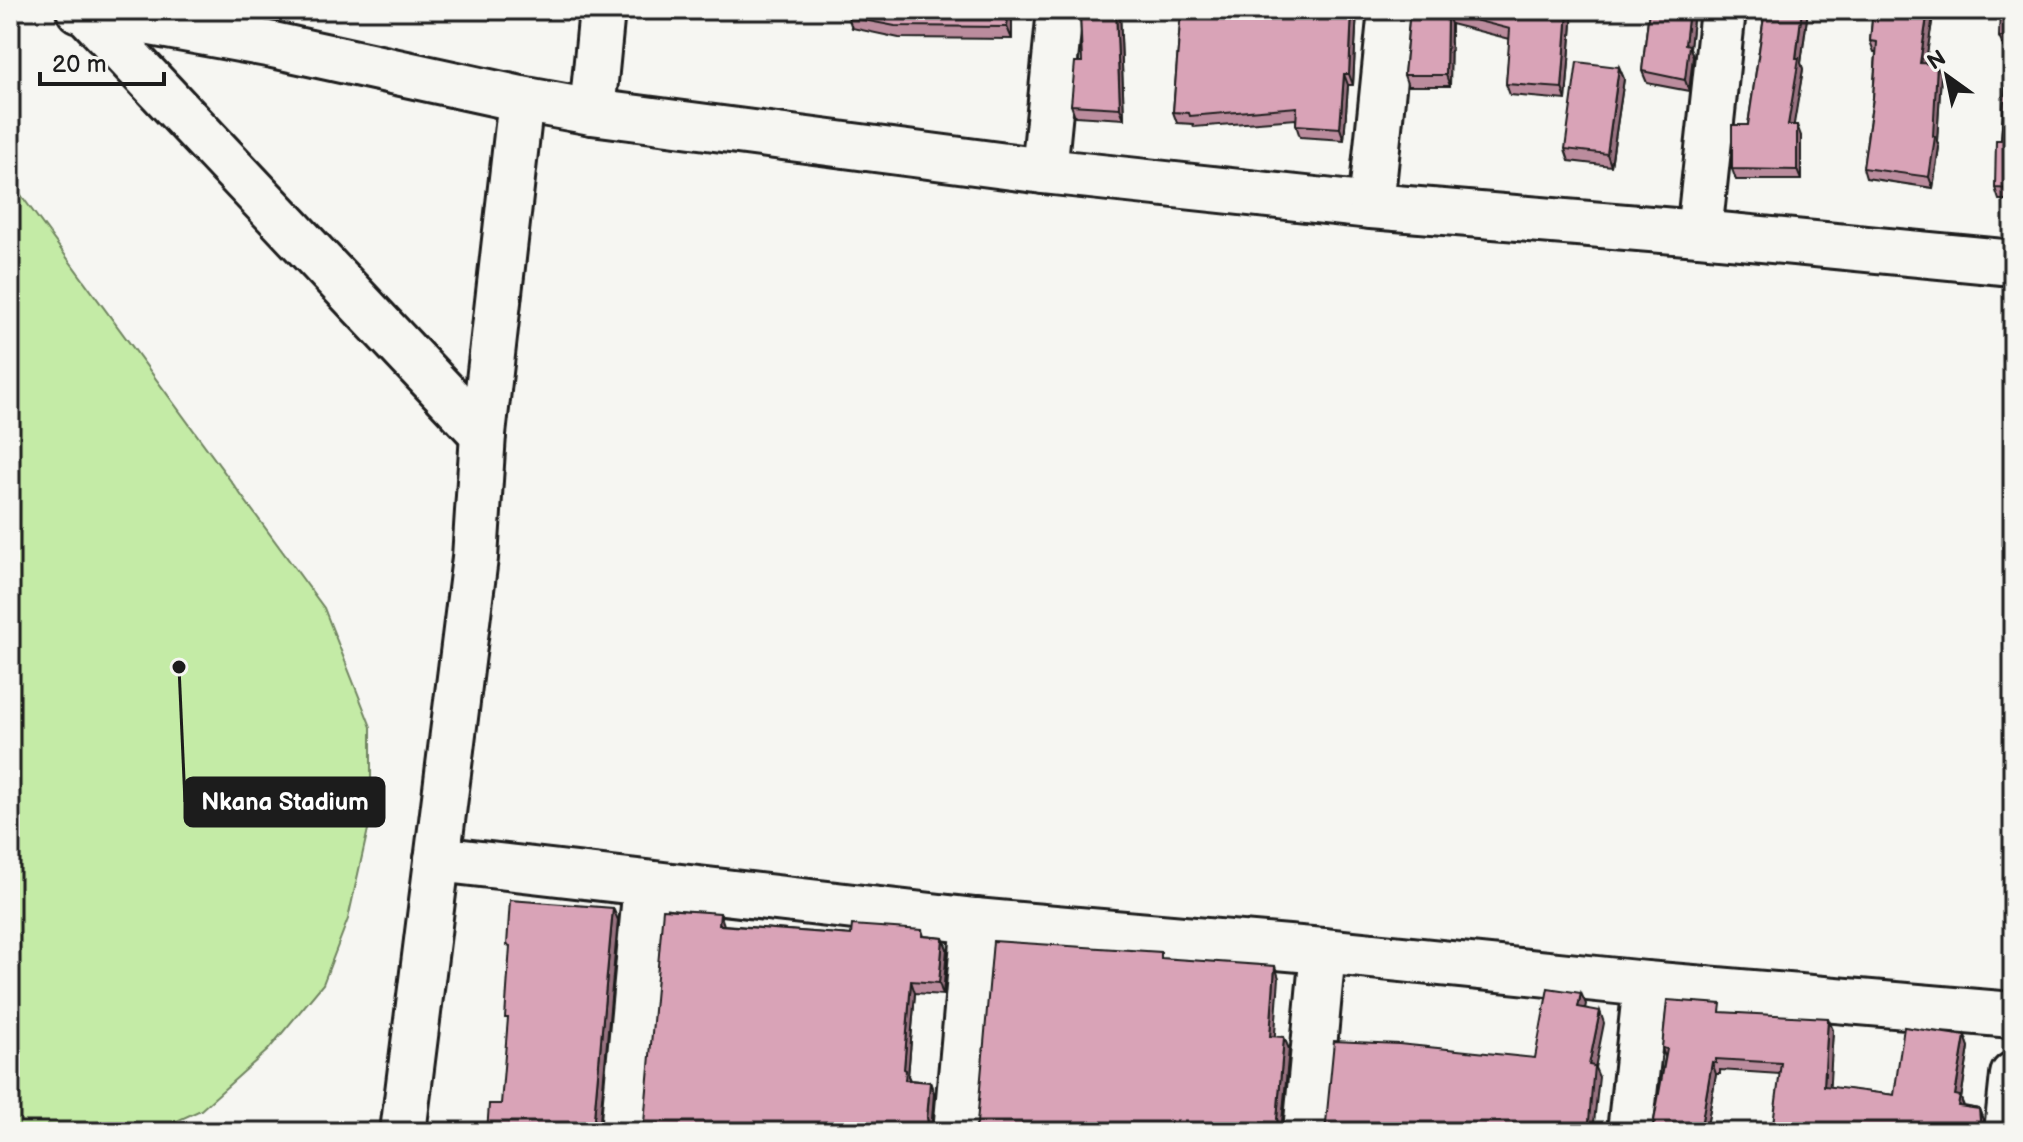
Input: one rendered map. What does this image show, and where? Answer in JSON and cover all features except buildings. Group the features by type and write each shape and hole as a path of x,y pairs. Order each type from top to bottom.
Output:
{"street":[{"path":"82,10 274,28 521,99 592,112 1044,171 1371,206 2013,263"},
{"path":"82,10 483,434"},
{"path":"592,112 602,10"},
{"path":"1044,171 1060,10"},
{"path":"1371,206 1391,10"},
{"path":"1699,233 1723,10"},
{"path":"403,1132 475,558 483,434 521,99"},
{"path":"437,859 975,921 2013,1015"},
{"path":"623,1132 646,884"},
{"path":"956,1132 975,921"},
{"path":"1306,1132 1323,951"},
{"path":"1630,1132 1646,984"},
{"path":"2007,1132 2013,1075"}],"green space":[{"path":"10,180 324,608 371,727 371,816 348,919 323,984 268,1050 201,1110 153,1132 10,1132"}],"place":[{"name":"Nkana Stadium","path":"179,667"}]}
